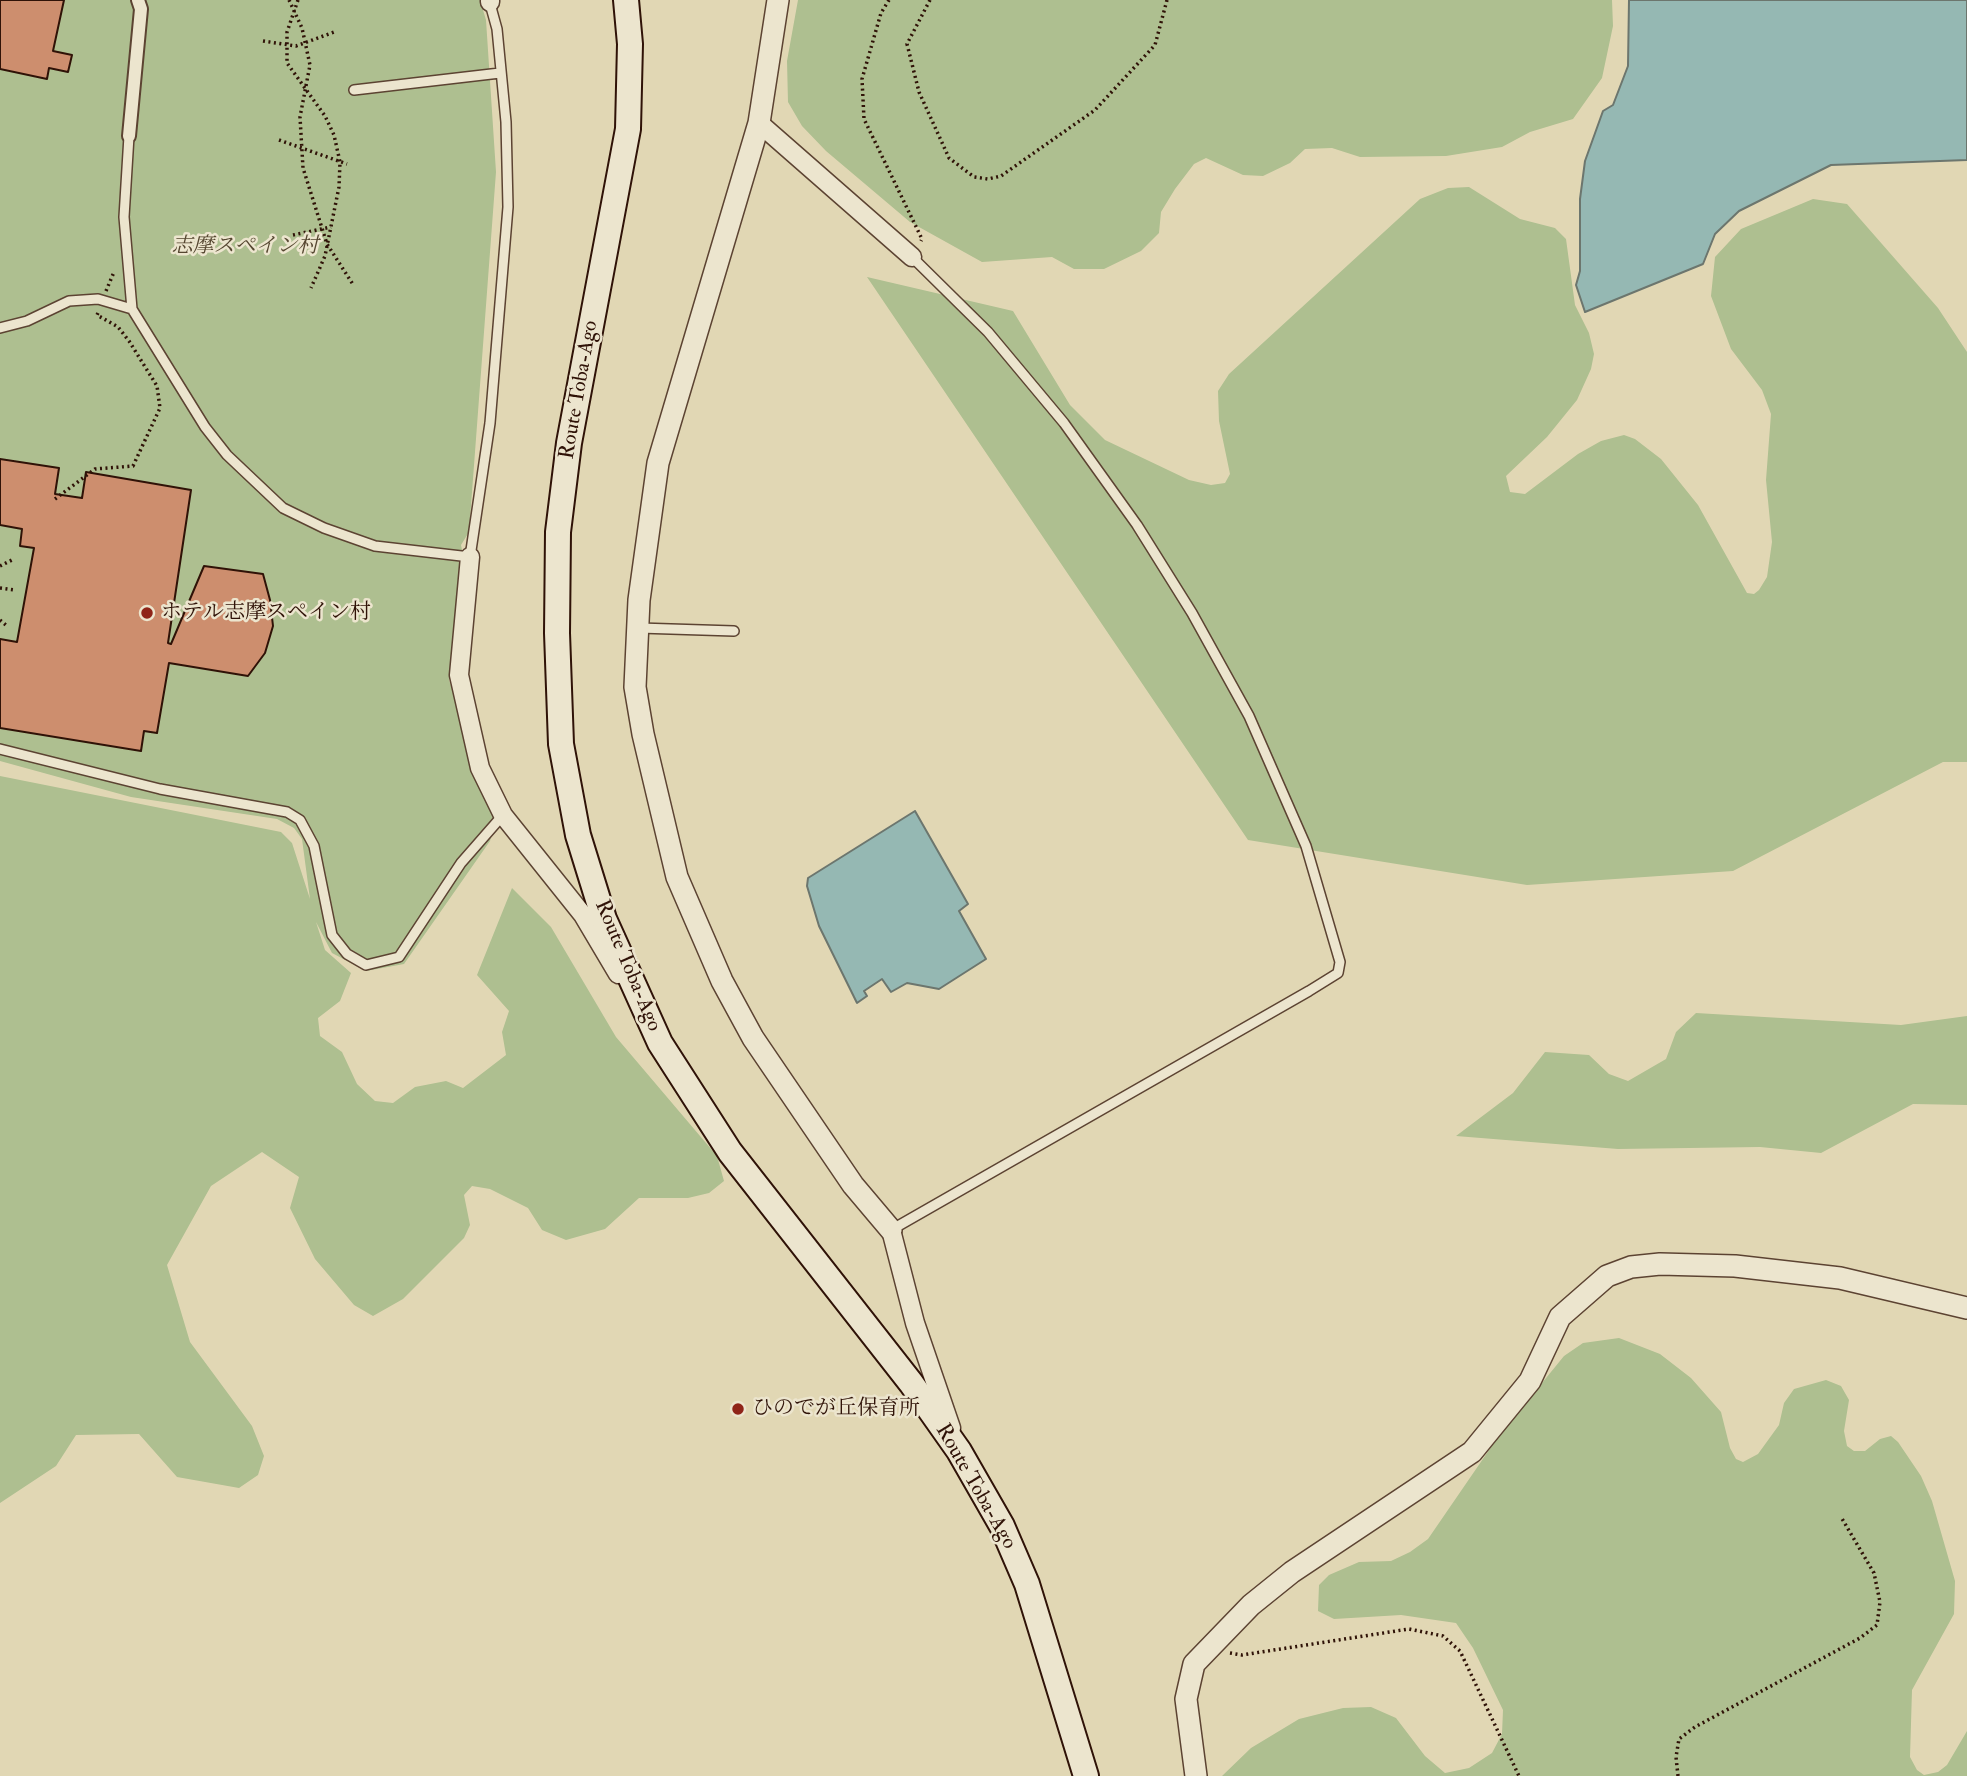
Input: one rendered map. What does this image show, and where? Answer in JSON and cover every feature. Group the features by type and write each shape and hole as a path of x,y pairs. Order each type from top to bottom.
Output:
{"main road":[{"name":"Route Toba-Ago","path":"626,0 630,44 628,129 569,443 558,532 557,633 561,744 579,835 604,919 660,1043 730,1152 911,1383 959,1451 1002,1526 1027,1584 1086,1776"}],"street":[{"path":"130,136 141,9 138,0"},
{"path":"778,0 759,122 658,463 646,536 635,687 643,734 677,877 693,916 722,981 752,1038 853,1185 891,1230 915,1323 959,1451"},
{"path":"759,122 912,257"},
{"path":"470,556 459,675 476,756 503,815 583,915 660,1043"},
{"path":"1196,1776 1186,1699 1194,1664 1251,1605 1292,1572 1472,1452 1530,1381 1560,1317 1607,1276 1631,1267 1660,1264 1735,1266 1840,1278 1967,1308"}],"lane":[{"path":"130,136 124,217 132,309 205,427 227,455 283,508 324,528 375,546 470,556 490,423 508,207 506,122 497,29 490,1"},
{"path":"354,90 500,73"},
{"path":"891,1230 1309,991 1338,973 1340,962 1306,846 1249,716 1192,613 1137,525 1064,423 988,332 912,257"},
{"path":"0,328 27,321 69,300 102,301 132,309"},
{"path":"638,628 733,631"},
{"path":"0,749 160,789 287,812 300,820 314,846 332,935 347,954 366,965 399,957 460,863 503,815"}],"path":[{"path":"289,0 307,44 310,65 300,117 303,168 327,244 354,285"},
{"path":"298,0 287,32 287,63 334,135 340,162 331,227 311,288"},
{"path":"890,0 881,13 862,79 863,119 922,239 912,257"},
{"path":"930,0 906,44 919,92 949,158 974,177 988,179 1001,177 1095,110 1155,45 1167,0"},
{"path":"263,41 287,46 307,44 337,31"},
{"path":"279,140 347,164"},
{"path":"293,235 331,227"},
{"path":"55,499 95,469 133,467 160,408 157,386 129,341 118,327 97,315 115,271 128,250"},
{"path":"0,566 15,559"},
{"path":"0,588 15,590"},
{"path":"0,620 7,626"},
{"path":"1678,1776 1676,1757 1679,1739 1695,1727 1860,1638 1877,1625 1880,1602 1874,1573 1841,1517"},
{"path":"1207,1650 1242,1655 1409,1629 1443,1636 1460,1651 1519,1776"}],"green space":[{"name":"志摩スペイン村","path":"0,0 480,0 486,20 496,172 469,532 461,545 466,570 449,680 497,816 490,841 404,964 366,971 332,953 316,922 325,950 351,973 340,1001 318,1018 320,1036 342,1052 357,1084 375,1101 393,1103 415,1087 446,1081 463,1088 506,1055 502,1032 509,1011 477,975 512,888 551,927 616,1037 717,1156 724,1181 709,1193 688,1198 639,1198 605,1229 566,1240 542,1230 528,1208 490,1189 472,1186 464,1195 470,1225 464,1238 403,1299 373,1316 354,1305 315,1259 290,1208 299,1177 262,1152 211,1186 167,1265 190,1342 252,1426 264,1456 258,1475 239,1488 177,1477 139,1434 76,1435 56,1466 0,1503 0,776 281,832 292,843 310,899 302,839 294,828 277,819 131,797 0,761"},
{"path":"798,0 1612,0 1613,26 1602,78 1573,119 1530,132 1502,147 1446,156 1360,157 1332,148 1305,149 1290,163 1263,176 1243,175 1206,158 1194,164 1175,189 1161,212 1159,233 1141,251 1104,269 1074,269 1052,257 982,262 910,222 826,151 802,126 788,102 787,61"},
{"path":"1469,187 1520,219 1555,228 1566,239 1575,305 1589,333 1594,354 1591,369 1577,400 1547,437 1506,476 1510,492 1525,494 1578,454 1601,441 1624,435 1635,439 1661,459 1698,505 1747,593 1754,594 1759,590 1767,577 1772,542 1766,480 1771,414 1762,390 1731,349 1711,296 1715,257 1741,229 1813,199 1847,204 1938,308 1967,352 1967,762 1943,762 1733,871 1527,885 1248,840 867,277 1013,311 1070,405 1105,440 1189,480 1211,485 1225,483 1230,474 1219,421 1218,391 1229,374 1420,199 1448,188"},
{"path":"1696,1013 1901,1025 1967,1016 1967,1105 1913,1104 1821,1153 1760,1147 1618,1149 1456,1136 1513,1093 1545,1052 1589,1055 1609,1074 1628,1081 1666,1059 1676,1032"},
{"path":"1619,1338 1660,1354 1691,1378 1721,1412 1730,1448 1736,1459 1743,1462 1758,1454 1779,1425 1784,1403 1794,1389 1826,1380 1841,1386 1849,1400 1844,1431 1847,1446 1854,1451 1865,1451 1880,1439 1891,1436 1898,1442 1921,1476 1932,1501 1955,1581 1954,1614 1912,1690 1910,1757 1917,1770 1924,1775 1938,1772 1947,1765 1967,1731 1967,1776 1222,1776 1251,1748 1299,1719 1343,1708 1371,1707 1396,1718 1425,1756 1445,1773 1469,1768 1492,1753 1502,1734 1503,1710 1473,1648 1456,1623 1401,1615 1334,1619 1318,1611 1319,1585 1329,1575 1359,1562 1391,1561 1428,1539 1498,1437 1564,1356 1583,1343"}],"water":[{"path":"1629,0 1967,0 1967,160 1831,165 1739,211 1715,234 1703,264 1585,312 1576,285 1580,271 1580,199 1585,161 1603,111 1613,105 1628,66"},
{"path":"915,811 968,904 959,911 986,959 939,989 907,983 891,992 882,979 864,991 867,996 857,1003 819,926 807,886 808,878"}],"building":[{"path":"0,0 64,0 53,51 72,55 68,72 49,68 47,79 0,69"},
{"name":"ホテル志摩スペイン村","path":"0,459 59,468 55,494 82,498 86,472 191,490 168,643 171,644 204,566 263,574 273,626 265,653 248,676 169,663 157,733 144,731 141,751 0,728 0,639 17,642 34,548 20,546 22,529 0,525"}],"place":[{"name":"ホテル志摩スペイン村","path":"147,613"},
{"name":"ひのでが丘保育所","path":"738,1409"}]}
